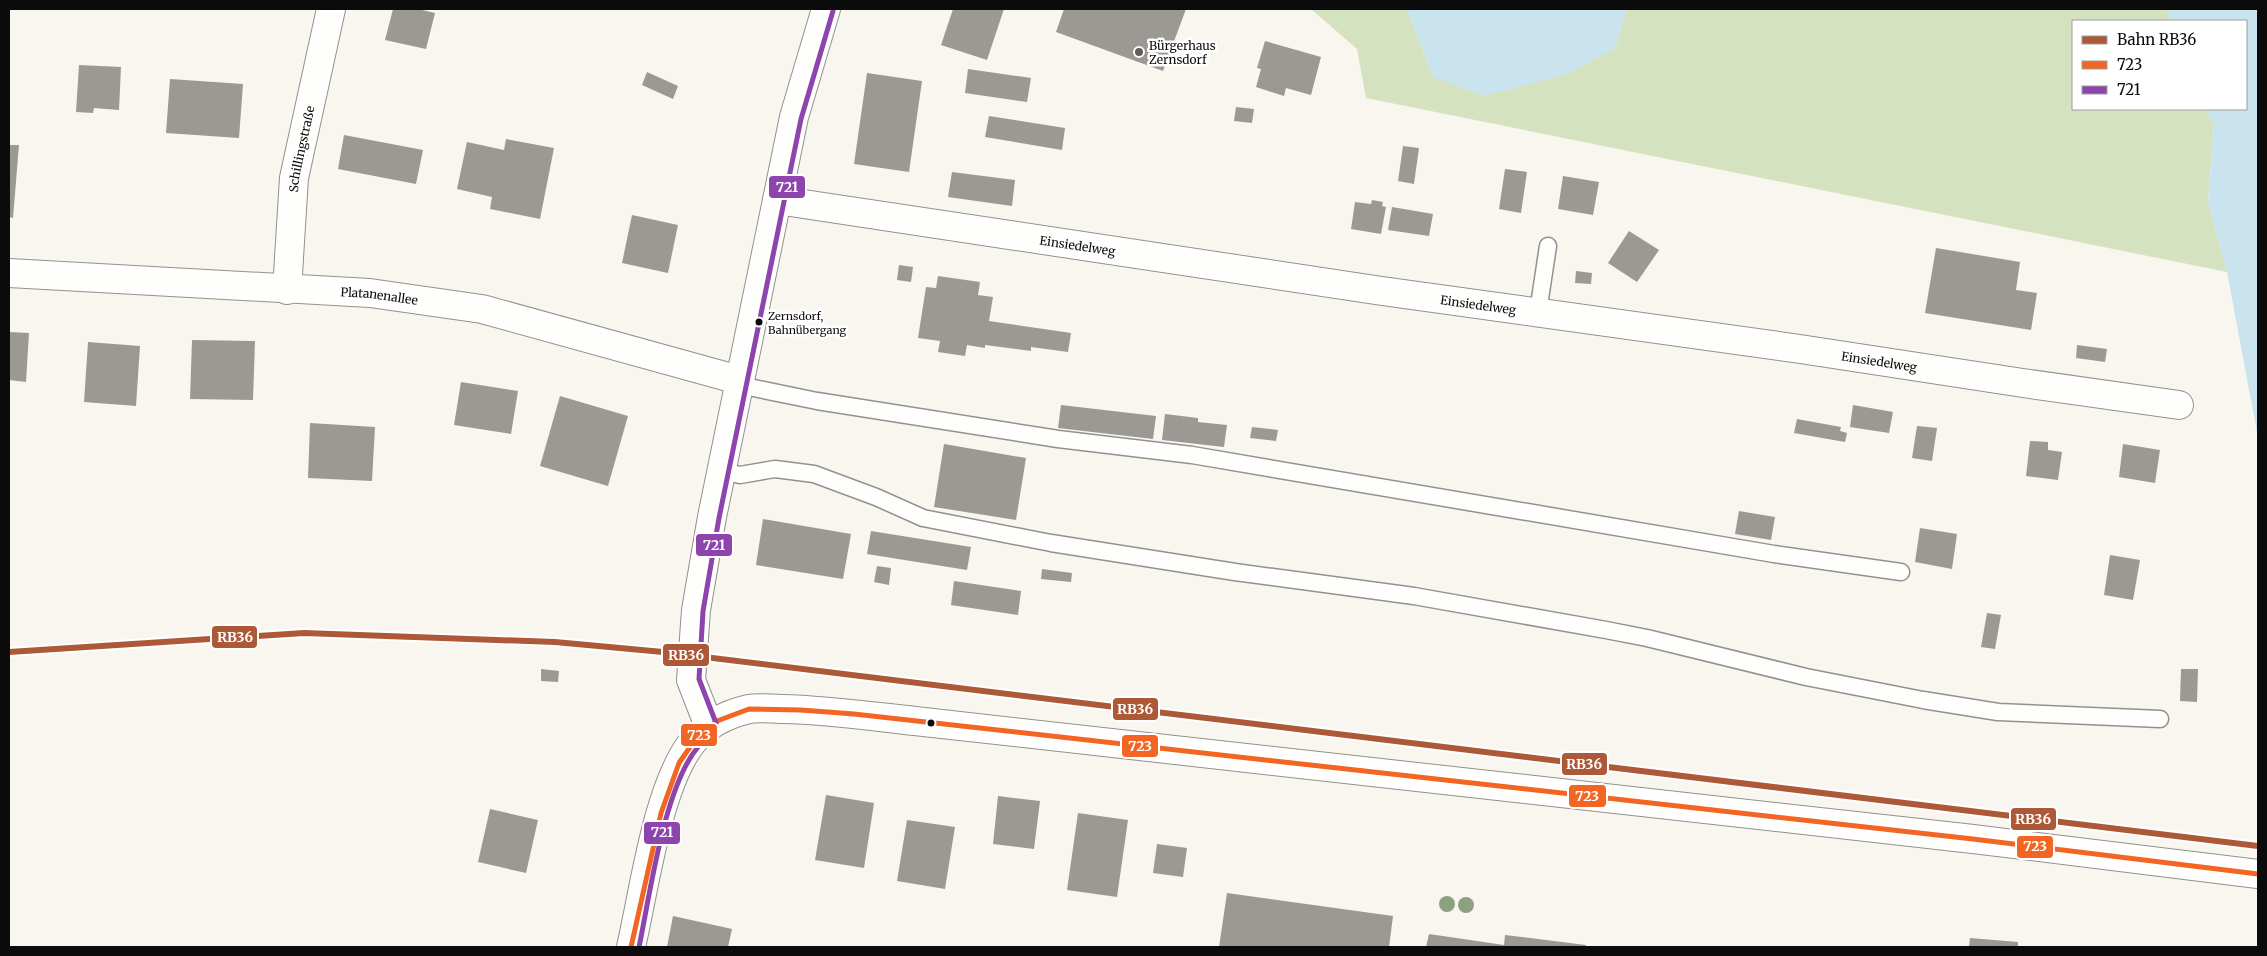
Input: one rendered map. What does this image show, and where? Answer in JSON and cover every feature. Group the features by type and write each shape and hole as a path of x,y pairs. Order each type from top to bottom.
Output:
{"street":[{"name":"Schillingstraße","path":"287,290 294,178 330,9"},
{"path":"709,726 691,680 696,610 721,471 794,118 826,9"},
{"name":"Einsiedelweg","path":"777,200 1382,291 2179,405"},
{"name":"Platanenallee","path":"9,273 287,290 370,293 482,309 739,383"},
{"path":"631,947 666,795 680,763 692,743 709,726 726,716 751,709 826,712 1954,837 2258,874"}],"lane":[{"path":"1538,312 1548,246"},
{"path":"739,383 817,401 1058,439 1192,455 1774,554 1901,572"},
{"path":"721,471 740,475 776,469 814,474 876,497 923,518 1051,543 1235,572 1414,596 1606,630 1647,638 1806,677 1924,700 1998,712 2160,719"}],"green space":[{"path":"1311,9 1407,9 1433,77 1615,48 1627,9 2167,9 2170,20 2072,20 2072,110 2207,110 2214,124 2208,201 2227,272 1366,98 1357,49"}],"water":[{"path":"1407,9 1627,9 1615,48 1567,74 1484,96 1433,77"},
{"path":"2167,9 2258,9 2258,438 2227,272 2208,201 2214,124 2207,110 2247,110 2247,20 2170,20"}],"building":[{"path":"393,9 418,9 435,13 426,49 385,40"},
{"path":"953,9 1004,9 987,60 941,45"},
{"name":"Bürgerhaus Zernsdorf","path":"1064,9 1186,9 1163,71 1056,32"},
{"path":"1265,41 1321,57 1311,95 1286,88 1284,96 1256,87 1261,69 1257,68"},
{"path":"79,65 121,67 119,110 94,108 93,113 76,112"},
{"path":"968,69 1031,78 1027,102 965,93"},
{"path":"647,72 678,86 673,99 642,85"},
{"path":"867,73 922,81 909,172 854,164"},
{"path":"170,79 243,84 239,138 166,133"},
{"path":"1236,107 1254,109 1252,123 1234,121"},
{"path":"989,116 1065,128 1062,150 985,137"},
{"path":"344,135 423,150 416,184 338,169"},
{"path":"506,139 554,148 540,219 490,209 492,197 457,189 467,142 504,150"},
{"path":"9,145 19,145 13,218 9,217"},
{"path":"1403,146 1419,148 1414,184 1398,181"},
{"path":"1505,169 1527,172 1521,213 1499,209"},
{"path":"952,172 1015,180 1012,206 948,197"},
{"path":"1563,176 1599,182 1593,215 1558,209"},
{"path":"1372,200 1383,202 1382,206 1386,207 1381,234 1351,229 1355,202 1371,204"},
{"path":"1392,207 1433,214 1429,236 1388,230"},
{"path":"632,215 678,225 668,273 622,263"},
{"path":"1629,231 1659,250 1637,282 1608,263"},
{"path":"1936,248 2020,262 2016,290 2037,293 2031,330 1925,313"},
{"path":"899,265 913,267 911,282 897,280"},
{"path":"1576,271 1592,273 1591,284 1575,283"},
{"path":"938,276 980,282 978,295 993,297 989,321 1071,333 1068,352 1031,347 1031,351 985,345 985,348 967,345 965,356 938,352 940,341 918,338 926,287 936,288"},
{"path":"9,332 29,333 26,382 9,380"},
{"path":"192,340 255,341 253,400 190,399"},
{"path":"88,342 140,346 136,406 84,402"},
{"path":"2077,345 2107,349 2105,362 2076,358"},
{"path":"461,382 518,391 511,434 454,425"},
{"path":"560,396 628,416 608,486 540,466"},
{"path":"1061,405 1156,416 1153,439 1058,428"},
{"path":"1853,405 1893,412 1889,433 1850,427"},
{"path":"1165,414 1198,418 1198,422 1227,425 1224,447 1162,440"},
{"path":"1797,419 1841,427 1840,431 1847,433 1845,442 1794,433"},
{"path":"310,423 375,427 372,481 308,478"},
{"path":"1917,426 1937,428 1932,461 1912,458"},
{"path":"1252,427 1278,430 1276,441 1250,438"},
{"path":"2030,441 2048,442 2048,450 2062,452 2058,480 2026,476"},
{"path":"944,444 1026,458 1016,520 934,507"},
{"path":"2123,444 2160,450 2155,483 2119,477"},
{"path":"1739,511 1775,517 1771,540 1735,534"},
{"path":"763,519 851,534 843,579 756,565"},
{"path":"1920,528 1957,534 1952,569 1915,562"},
{"path":"871,531 971,547 967,570 867,554"},
{"path":"2110,555 2140,560 2133,600 2104,595"},
{"path":"877,566 891,568 889,585 874,582"},
{"path":"1042,569 1072,573 1071,582 1041,579"},
{"path":"954,581 1021,591 1018,615 951,605"},
{"path":"1987,613 2001,615 1995,649 1981,647"},
{"path":"541,669 559,671 558,682 541,681"},
{"path":"2181,669 2198,669 2197,702 2180,701"},
{"path":"826,795 874,803 864,868 815,860"},
{"path":"998,796 1040,801 1034,849 993,844"},
{"path":"490,809 538,820 526,873 478,862"},
{"path":"1078,813 1128,820 1117,897 1067,890"},
{"path":"907,820 955,827 945,889 897,881"},
{"path":"1157,844 1187,848 1183,877 1153,873"},
{"path":"1227,893 1393,916 1389,947 1219,947"},
{"path":"673,916 732,929 728,947 667,947"},
{"path":"1429,934 1504,945 1505,935 1586,945 1586,947 1426,947"},
{"path":"1970,938 2018,942 2018,947 1969,947"}],"rail line":[{"name":"RB36","path":"9,652 304,633 555,642 663,652 2258,846"}],"transit line":[{"name":"721","path":"716,723 699,679 703,611 719,518 801,119 833,11"},
{"name":"723","path":"631,947 661,813 679,763 697,737 717,721 749,709 854,714 1973,839 2258,874"},
{"name":"721","path":"639,947 660,842 676,788 686,765 698,747 715,731"}],"place":[{"name":"Bürgerhaus Zernsdorf","path":"1139,52"},
{"name":"Zernsdorf, Bahnübergang","path":"759,322"}]}
